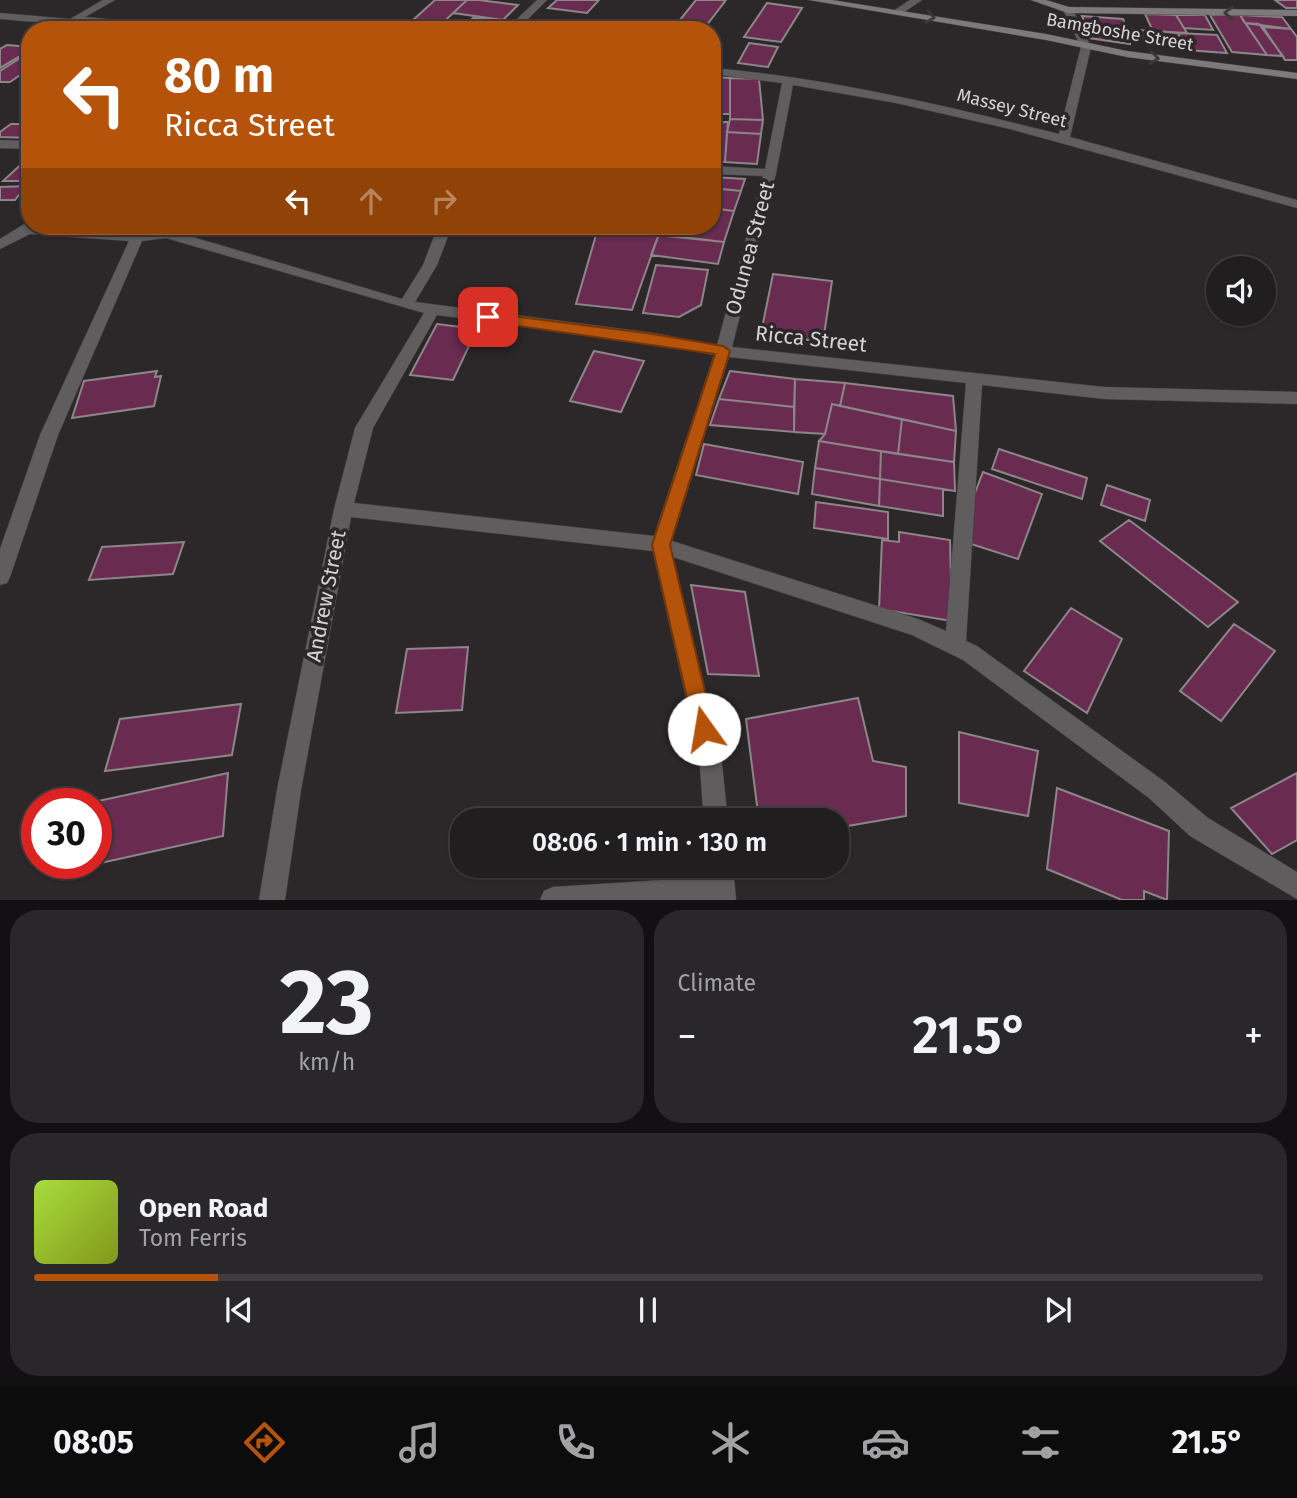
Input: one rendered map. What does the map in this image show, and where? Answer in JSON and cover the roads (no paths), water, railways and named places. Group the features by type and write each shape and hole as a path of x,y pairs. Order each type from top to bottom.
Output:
{"main road":[{"name":"Bamgboshe Street","path":"814,0 1045,37 1086,47 1297,76"},
{"path":"1036,0 1068,10 1297,13"}],"street":[{"path":"72,21 86,17 110,0"},
{"path":"520,21 541,0"},
{"path":"898,12 917,0"},
{"path":"0,4 111,21"},
{"path":"1065,139 1086,47 1068,10"},
{"path":"0,16 58,21"},
{"name":"Massey Street","path":"721,72 788,80 918,103 1065,139 1297,204"},
{"name":"Odunea Street","path":"661,545 723,351 770,173 788,80"},
{"path":"0,144 21,145"},
{"path":"721,170 770,173"},
{"path":"0,245 21,233"},
{"path":"105,235 137,238 148,235"},
{"name":"Ricca Street","path":"182,235 406,305 433,310 653,338 723,351 1104,393 1297,398"},
{"path":"406,305 430,264 441,235"},
{"path":"0,577 49,435 137,238"},
{"name":"Andrew Street","path":"272,900 289,790 343,509 364,428 433,310"},
{"path":"955,646 974,379"},
{"path":"343,509 661,545 918,628 955,646 1003,676 1157,790 1199,827 1297,886"},
{"path":"661,545 710,755 715,808"},
{"path":"553,900 723,885"}]}
